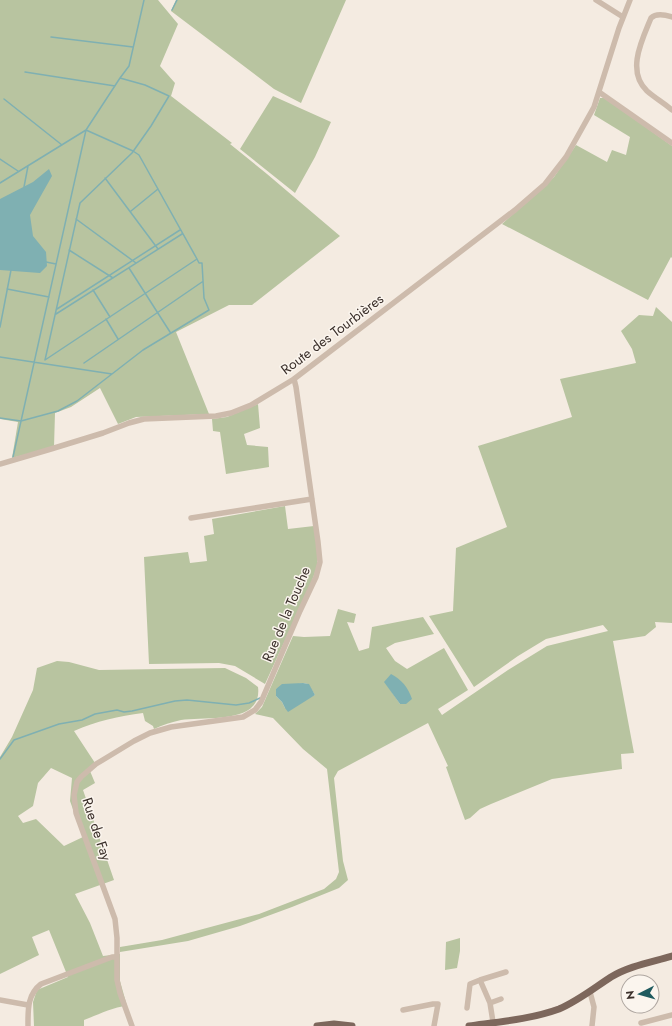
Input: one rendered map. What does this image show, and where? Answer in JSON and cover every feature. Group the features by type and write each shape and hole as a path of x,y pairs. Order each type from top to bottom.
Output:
{"main road":[{"path":"469,1026 551,1012 566,1006 621,972 672,956"},
{"path":"317,1026 334,1024 352,1026"}],"street":[{"path":"596,0 623,17"},
{"name":"Route des Tourbières","path":"0,464 103,433 129,422 144,419 216,416 231,413 251,405 294,379 515,210 545,184 566,157 594,107 623,17 630,0"},
{"path":"672,17 657,15 651,18 642,39 636,65 638,77 644,87 672,110"},
{"path":"599,92 672,143"},
{"name":"Rue de la Touche","path":"267,690 294,624 319,570 320,554 294,379"},
{"path":"190,518 312,499"},
{"name":"Rue de Fay","path":"132,1026 117,980 117,930 115,919 75,806 74,795 77,782 83,773 96,764 150,733 171,727 229,720 246,716 258,706 267,690"},
{"path":"28,1026 28,1005 35,988 41,984 112,957 117,957"},
{"path":"467,1008 470,984 506,972"},
{"path":"480,980 490,1003 493,1022"},
{"path":"590,992 594,1007 592,1026"},
{"path":"490,1003 501,999"},
{"path":"0,1000 28,1005"},
{"path":"404,1010 438,1004 434,1026"},
{"path":"641,1023 672,1015"}],"green space":[{"path":"0,0 158,0 178,24 160,66 175,83 171,96 232,143 230,144 340,236 252,305 229,305 176,332 209,414 136,417 118,424 100,388 71,407 55,413 54,447 12,458 18,422 0,419"},
{"path":"176,0 346,0 301,103 274,89 171,11"},
{"path":"273,96 331,122 315,157 295,193 240,149"},
{"path":"600,98 605,98 672,146 672,258 671,257 648,300 502,224 554,177 576,145 607,162 612,150 626,155 630,137 594,115"},
{"path":"656,307 672,322 672,623 655,622 656,627 645,636 613,641 634,753 621,754 622,769 552,779 480,809 470,818 465,820 446,767 448,766 428,723 338,771 334,778 343,861 348,880 339,888 240,926 188,941 120,952 120,947 162,940 259,914 324,889 336,879 339,872 327,769 303,749 273,718 255,714 262,707 293,636 330,636 338,609 356,614 354,623 347,622 359,651 369,648 372,627 423,617 434,634 395,643 386,648 395,661 407,669 444,648 468,690 438,709 442,715 508,670 547,646 608,631 603,625 546,639 518,656 474,687 429,616 453,611 456,548 507,527 478,446 572,417 560,379 636,363 632,349 621,331 639,315 653,316","holes":["385,682 406,704 400,704","303,683 308,684 315,695 285,708 276,696 276,689"]},
{"path":"258,404 260,428 244,434 247,445 268,447 269,467 226,474 220,432 213,431 212,419 227,417"},
{"path":"285,506 288,529 314,526 318,553 317,567 310,586 265,684 235,666 219,663 149,664 144,557 188,552 190,563 207,561 204,536 214,534 212,519"},
{"path":"57,661 69,662 99,670 225,668 246,678 258,687 257,699 251,708 242,713 230,716 181,720 154,729 153,726 145,721 143,713 108,719 74,731 97,766 90,771 95,783 83,790 114,880 75,894 90,923 103,956 120,954 120,981 127,1006 110,1010 84,1020 84,1026 34,1026 33,1002 37,990 68,977 49,930 32,937 39,955 0,974 0,757 12,737 33,690 37,668","holes":["51,768 72,778 70,801 83,837 64,846 36,819 23,823 18,816 33,806 38,783"]},
{"path":"460,938 460,951 457,968 445,970 446,942"}],"water":[{"path":"49,169 52,176 30,215 33,236 46,252 47,266 40,273 0,270 0,199 33,182"},
{"path":"391,674 401,681 409,691 412,699 406,704 400,704 384,682"},
{"path":"282,684 309,684 315,695 288,712 276,696 276,689"}],"waterway":[{"path":"13,457 86,130 129,66 144,0"},
{"path":"172,10 177,0"},
{"path":"51,37 133,47"},
{"path":"25,72 115,86"},
{"path":"120,78 145,85 169,96 151,126 132,153 80,203 45,360 197,259"},
{"path":"4,99 62,145"},
{"path":"0,183 86,130 133,151 139,155 199,263 202,263 204,298 209,310 143,350 77,401 58,411 21,421 0,418"},
{"path":"0,159 18,171"},
{"path":"24,187 28,166"},
{"path":"105,178 158,249"},
{"path":"131,211 158,189"},
{"path":"76,219 136,263"},
{"path":"57,309 180,230"},
{"path":"56,314 182,234"},
{"path":"69,250 113,278"},
{"path":"46,262 56,264"},
{"path":"129,268 170,332"},
{"path":"0,327 11,270"},
{"path":"84,363 202,282"},
{"path":"7,289 49,297"},
{"path":"93,290 110,317"},
{"path":"106,319 118,339"},
{"path":"0,357 112,374"},
{"path":"0,759 14,740 59,724 82,720 95,714 117,710 124,712 132,711 175,701 187,700 236,705 249,703 260,698"}]}
